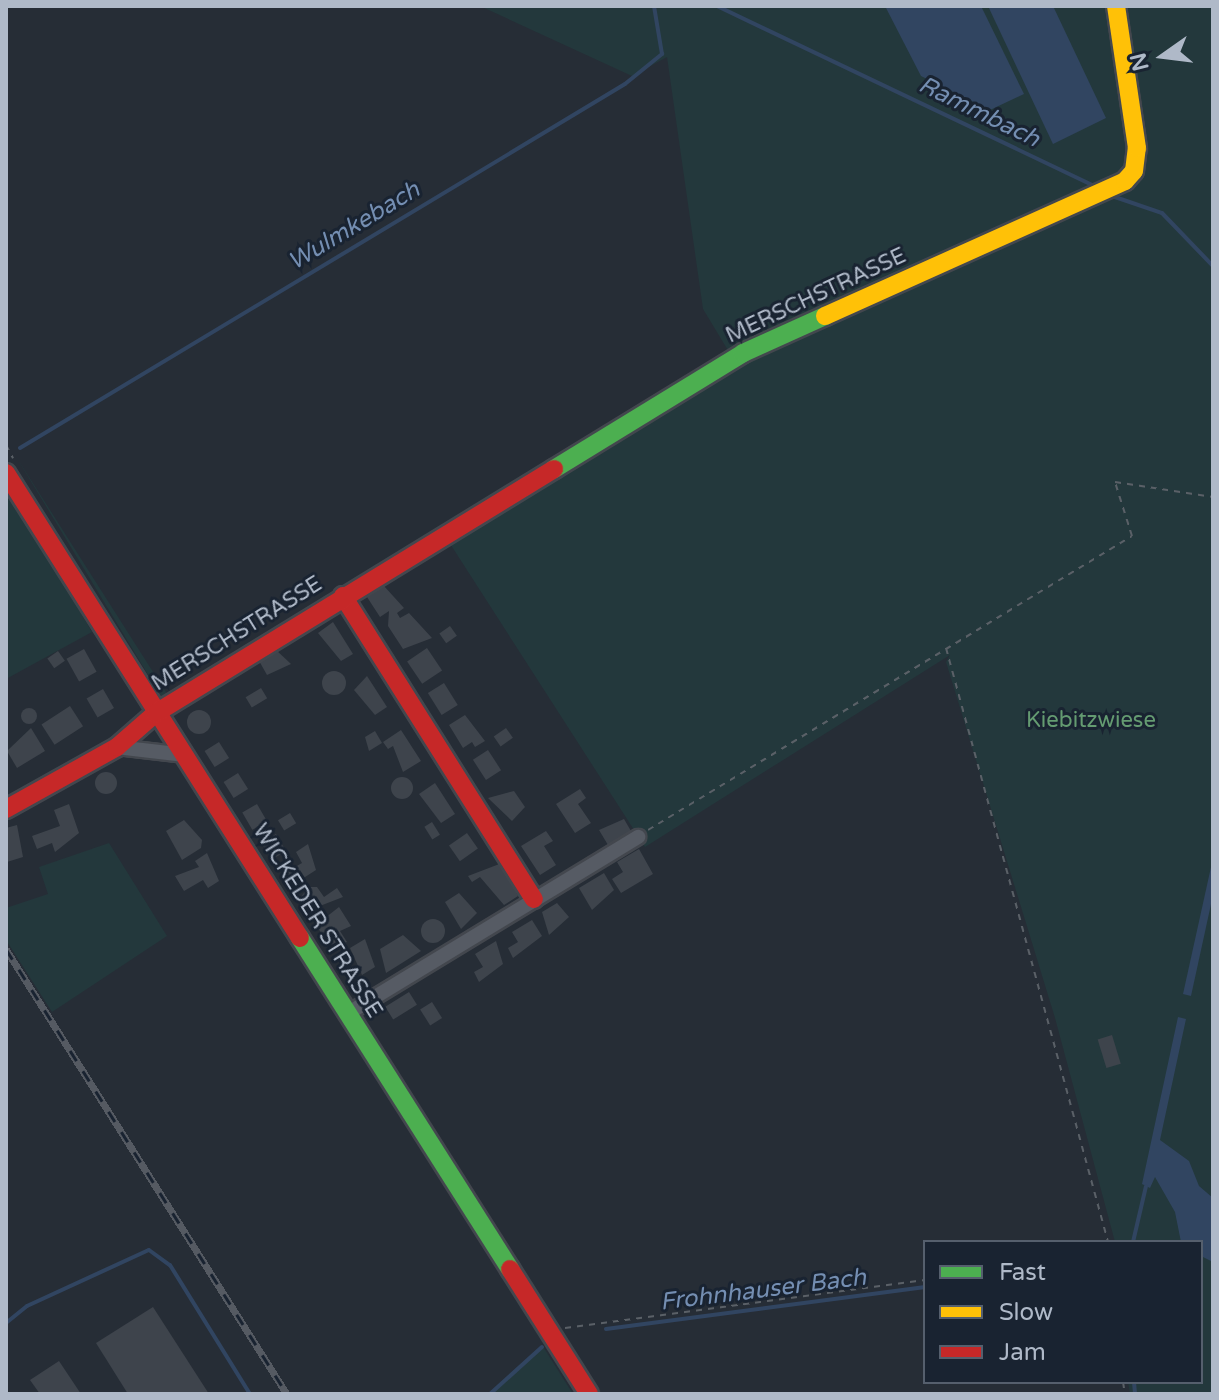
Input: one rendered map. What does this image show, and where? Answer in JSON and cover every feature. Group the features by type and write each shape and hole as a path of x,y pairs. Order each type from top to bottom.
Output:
{"street":[{"name":"MERSCHSTRASSE","path":"6,809 117,747 156,713 743,353 1113,189 1134,171 1137,148 1116,6"},
{"name":"WICKEDER STRASSE","path":"6,473 347,1014 557,1331 589,1394"},
{"name":"MERSCHSTRASSE","path":"343,596 534,899"},
{"path":"117,747 185,755"},
{"path":"347,1014 638,837"}],"path":[{"path":"638,837 946,646 1132,536 1115,482 1213,497"},
{"path":"946,646 1107,1240"},
{"path":"557,1331 923,1280"}],"green space":[{"name":"Kiebitzwiese","path":"480,6 1213,6 1213,1394 1130,1394 1128,1384 1203,1384 1203,1240 1114,1240 1055,1018 946,662 950,655 645,847 447,539 170,711 15,455 169,697 729,352 703,309 667,57 632,76"},
{"path":"6,484 92,632 6,679"},
{"path":"109,843 167,936 52,1012 6,940 6,908 48,894 39,867"},
{"path":"542,1345 573,1394 489,1394"}],"water":[{"path":"885,6 981,6 1024,94 990,110 921,76"},
{"path":"988,6 1053,6 1106,118 1053,144"},
{"path":"1213,858 1213,895 1191,996 1183,994"},
{"path":"1178,1017 1186,1019 1160,1140 1189,1161 1199,1186 1213,1198 1213,1262 1203,1257 1203,1240 1181,1240 1175,1212 1155,1177 1150,1188 1142,1184"}],"building":[{"path":"384,586 404,608 397,613 400,618 409,613 432,638 403,649 388,626 389,611 380,617 367,597"},
{"path":"333,622 353,654 341,661 318,633"},
{"path":"450,626 457,636 446,643 439,633"},
{"path":"427,648 442,670 422,684 407,661"},
{"path":"84,649 97,672 79,681 67,659"},
{"path":"275,649 291,664 267,675 258,659"},
{"path":"58,651 65,661 54,668 47,658"},
{"path":"334,671 345,678 346,683 339,694 334,695 323,688 322,683 329,672"},
{"path":"367,676 387,707 375,715 354,690"},
{"path":"444,683 458,705 442,715 428,693"},
{"path":"261,688 267,698 252,708 246,697"},
{"path":"103,689 114,708 98,718 87,698"},
{"path":"70,706 83,726 55,745 41,725"},
{"path":"29,708 37,716 29,724 21,716"},
{"path":"194,710 204,710 211,717 211,727 204,734 194,734 187,727 187,717"},
{"path":"465,715 485,741 475,747 472,742 463,748 449,725"},
{"path":"31,728 45,751 17,768 7,751"},
{"path":"506,728 513,738 501,746 494,737"},
{"path":"401,730 421,761 403,772 393,746 388,749 383,742"},
{"path":"375,731 382,743 369,751 365,737"},
{"path":"219,742 229,758 215,767 205,751"},
{"path":"488,750 501,770 486,780 473,760"},
{"path":"106,772 114,775 117,783 114,791 106,794 98,791 95,783 98,775"},
{"path":"238,773 248,789 234,798 224,782"},
{"path":"398,777 406,777 413,788 406,799 398,799 391,792 391,784"},
{"path":"435,783 455,814 441,823 419,794"},
{"path":"580,789 586,798 578,804 591,823 575,833 556,804"},
{"path":"514,791 525,807 512,821 488,798"},
{"path":"69,804 79,833 55,852 52,843 37,849 32,836 60,826 54,810"},
{"path":"257,804 267,821 252,830 242,812"},
{"path":"290,813 296,823 284,830 278,820"},
{"path":"624,819 631,831 608,845 599,830"},
{"path":"184,820 202,840 201,848 182,860 166,831"},
{"path":"432,822 440,835 432,839 424,827"},
{"path":"17,825 23,857 7,862 6,828"},
{"path":"546,831 553,841 544,846 556,865 540,875 521,846"},
{"path":"467,833 478,849 460,861 449,846"},
{"path":"276,834 286,851 271,860 261,842"},
{"path":"308,844 316,870 291,886 283,874 302,863 296,852"},
{"path":"639,849 653,874 621,893 612,879 623,872 617,862"},
{"path":"207,853 219,881 208,888 203,880 184,891 175,876 199,867 195,861"},
{"path":"502,863 518,896 504,905 480,877 472,882 468,876"},
{"path":"604,873 614,890 592,910 579,888"},
{"path":"309,887 317,887 324,897 337,888 343,897 307,911 299,899"},
{"path":"459,893 477,913 461,929 445,902"},
{"path":"557,903 569,917 549,935 542,912"},
{"path":"339,907 351,926 340,931 347,942 331,948 316,925"},
{"path":"433,919 442,922 445,931 442,940 433,943 424,940 421,931 424,922"},
{"path":"532,920 542,936 513,958 508,948 518,942 512,932"},
{"path":"403,935 421,951 386,973 380,949"},
{"path":"365,939 375,967 362,975 350,948"},
{"path":"496,941 503,964 479,982 474,972 483,967 475,954"},
{"path":"409,992 417,1005 393,1020 385,1007"},
{"path":"432,1002 442,1018 430,1026 420,1009"},
{"path":"1112,1035 1121,1064 1106,1068 1098,1039"},
{"path":"153,1307 209,1394 128,1394 96,1343"},
{"path":"59,1361 81,1394 40,1394 30,1380"}],"waterway":[{"name":"Wulmkebach","path":"20,448 625,84 662,54 654,6"},
{"name":"Rammbach","path":"717,6 1094,186"},
{"name":"Rammbach","path":"1112,196 1162,213 1213,266"},
{"path":"1133,1240 1146,1186"},
{"name":"Frohnhauser Bach","path":"6,1323 27,1306 149,1250 170,1265 250,1394"},
{"name":"Frohnhauser Bach","path":"606,1329 923,1287"},
{"name":"Frohnhauser Bach","path":"490,1394 542,1347"},
{"path":"1134,1384 1135,1394"}],"railway":[{"path":"6,949 287,1394"}],"traffic: fast":[{"path":"554,469 743,353 825,316"},
{"path":"300,938 510,1269"}],"traffic: slow":[{"path":"825,316 1125,181 1134,171 1137,148 1116,6"}],"traffic: jam":[{"path":"6,809 117,747 156,713 554,469"},
{"path":"6,473 300,938"},
{"path":"343,596 534,899"},
{"path":"510,1269 589,1394"}]}
